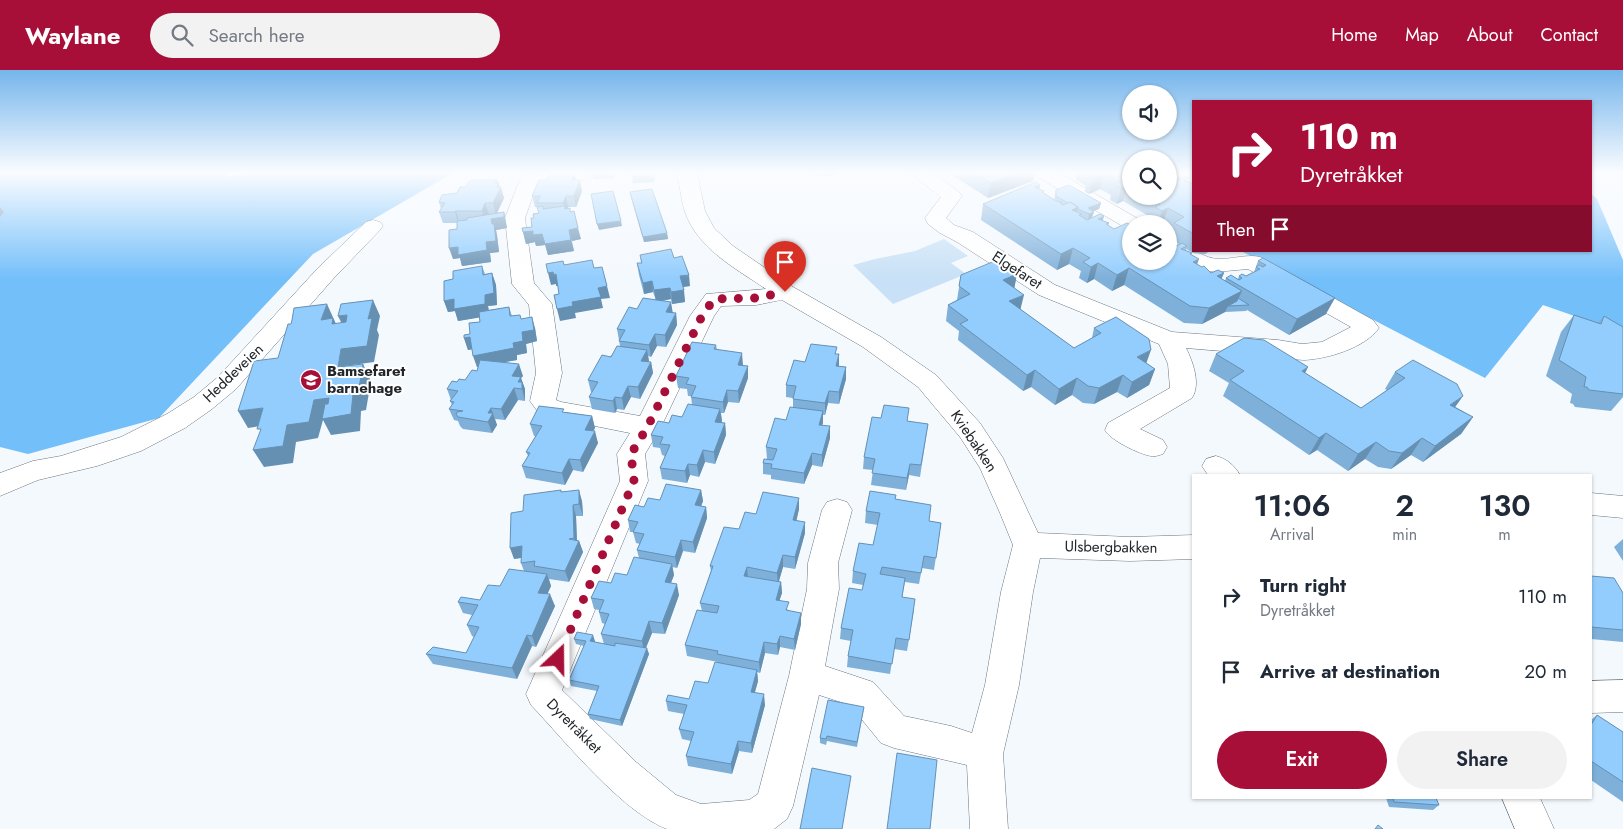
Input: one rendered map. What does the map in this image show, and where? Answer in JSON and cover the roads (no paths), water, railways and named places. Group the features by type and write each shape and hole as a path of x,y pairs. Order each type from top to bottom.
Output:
{"street":[{"path":"518,208 515,218 523,284 540,304 543,322 549,373 543,401 554,410 648,426"},
{"name":"Kviebakken","path":"694,208 705,231 725,251 785,292 872,342 928,381 970,430 992,465 1016,512 1028,545"},
{"name":"Elgefaret","path":"942,208 935,220 1047,290 1168,339 1278,348 1302,352 1325,350 1339,345 1367,328 1358,321 1252,262 1216,265 1202,263 1177,249"},
{"path":"1106,208 1122,218"},
{"name":"Heddeveien","path":"0,485 33,471 62,466 131,444 176,421 203,403 227,382 326,273 373,226"},
{"name":"Dyretråkket","path":"785,292 756,298 714,299 702,316 648,426 631,454 634,481 543,694 623,775 664,809 701,823 755,819 774,806 806,676 823,589 822,563 837,510"},
{"path":"1153,447 1118,430 1183,392 1182,372 1177,352 1168,339"},
{"path":"1592,504 1623,507"},
{"path":"989,829 986,754 1002,685 1017,592 1028,545"},
{"name":"Ulsbergbakken","path":"1028,545 1130,549 1192,547"},
{"path":"806,676 861,693 894,731 951,743 986,754"},
{"path":"1592,697 1623,696"},
{"path":"1521,799 1535,829"}],"place":[{"name":"Bamsefaret barnehage","path":"311,380"}]}
